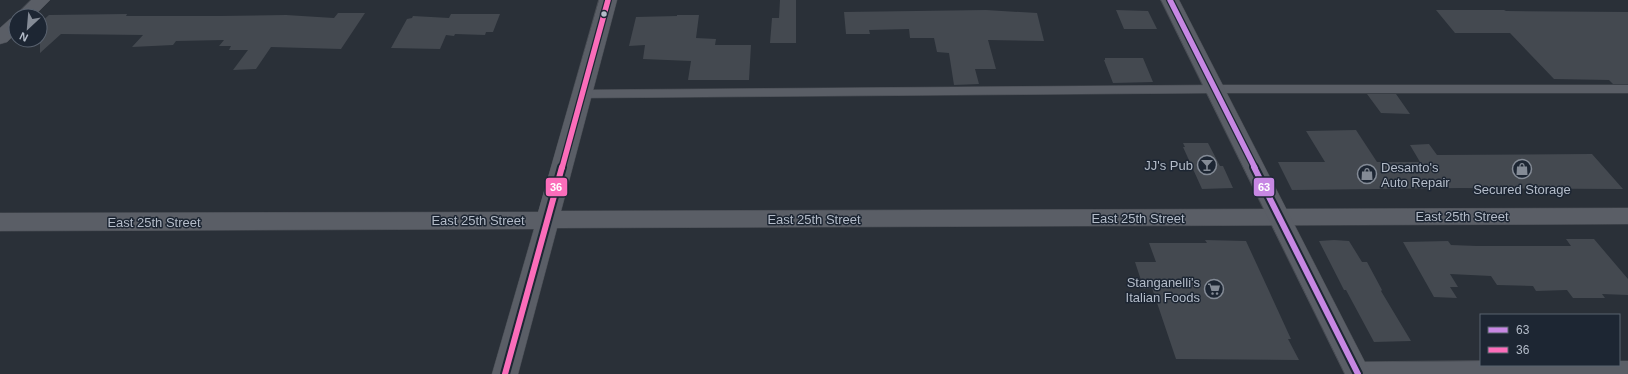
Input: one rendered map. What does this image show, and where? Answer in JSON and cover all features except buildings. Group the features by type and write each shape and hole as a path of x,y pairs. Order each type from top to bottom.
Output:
{"street":[{"path":"32,8 41,0"},
{"path":"505,374 608,0"},
{"path":"1170,0 1356,371"},
{"path":"0,38 8,30"},
{"name":"East 25th Street","path":"0,222 1628,216"}],"lane":[{"path":"582,94 1628,89"},
{"path":"1356,371 1628,368"}],"transit line":[{"name":"36","path":"505,374 608,0"},
{"name":"63","path":"1170,0 1358,374"}],"place":[{"name":"JJ's Pub","path":"1207,165"},
{"name":"Secured Storage","path":"1522,169"},
{"name":"Desanto's Auto Repair","path":"1367,174"},
{"name":"Stanganelli's Italian Foods","path":"1214,289"}]}
